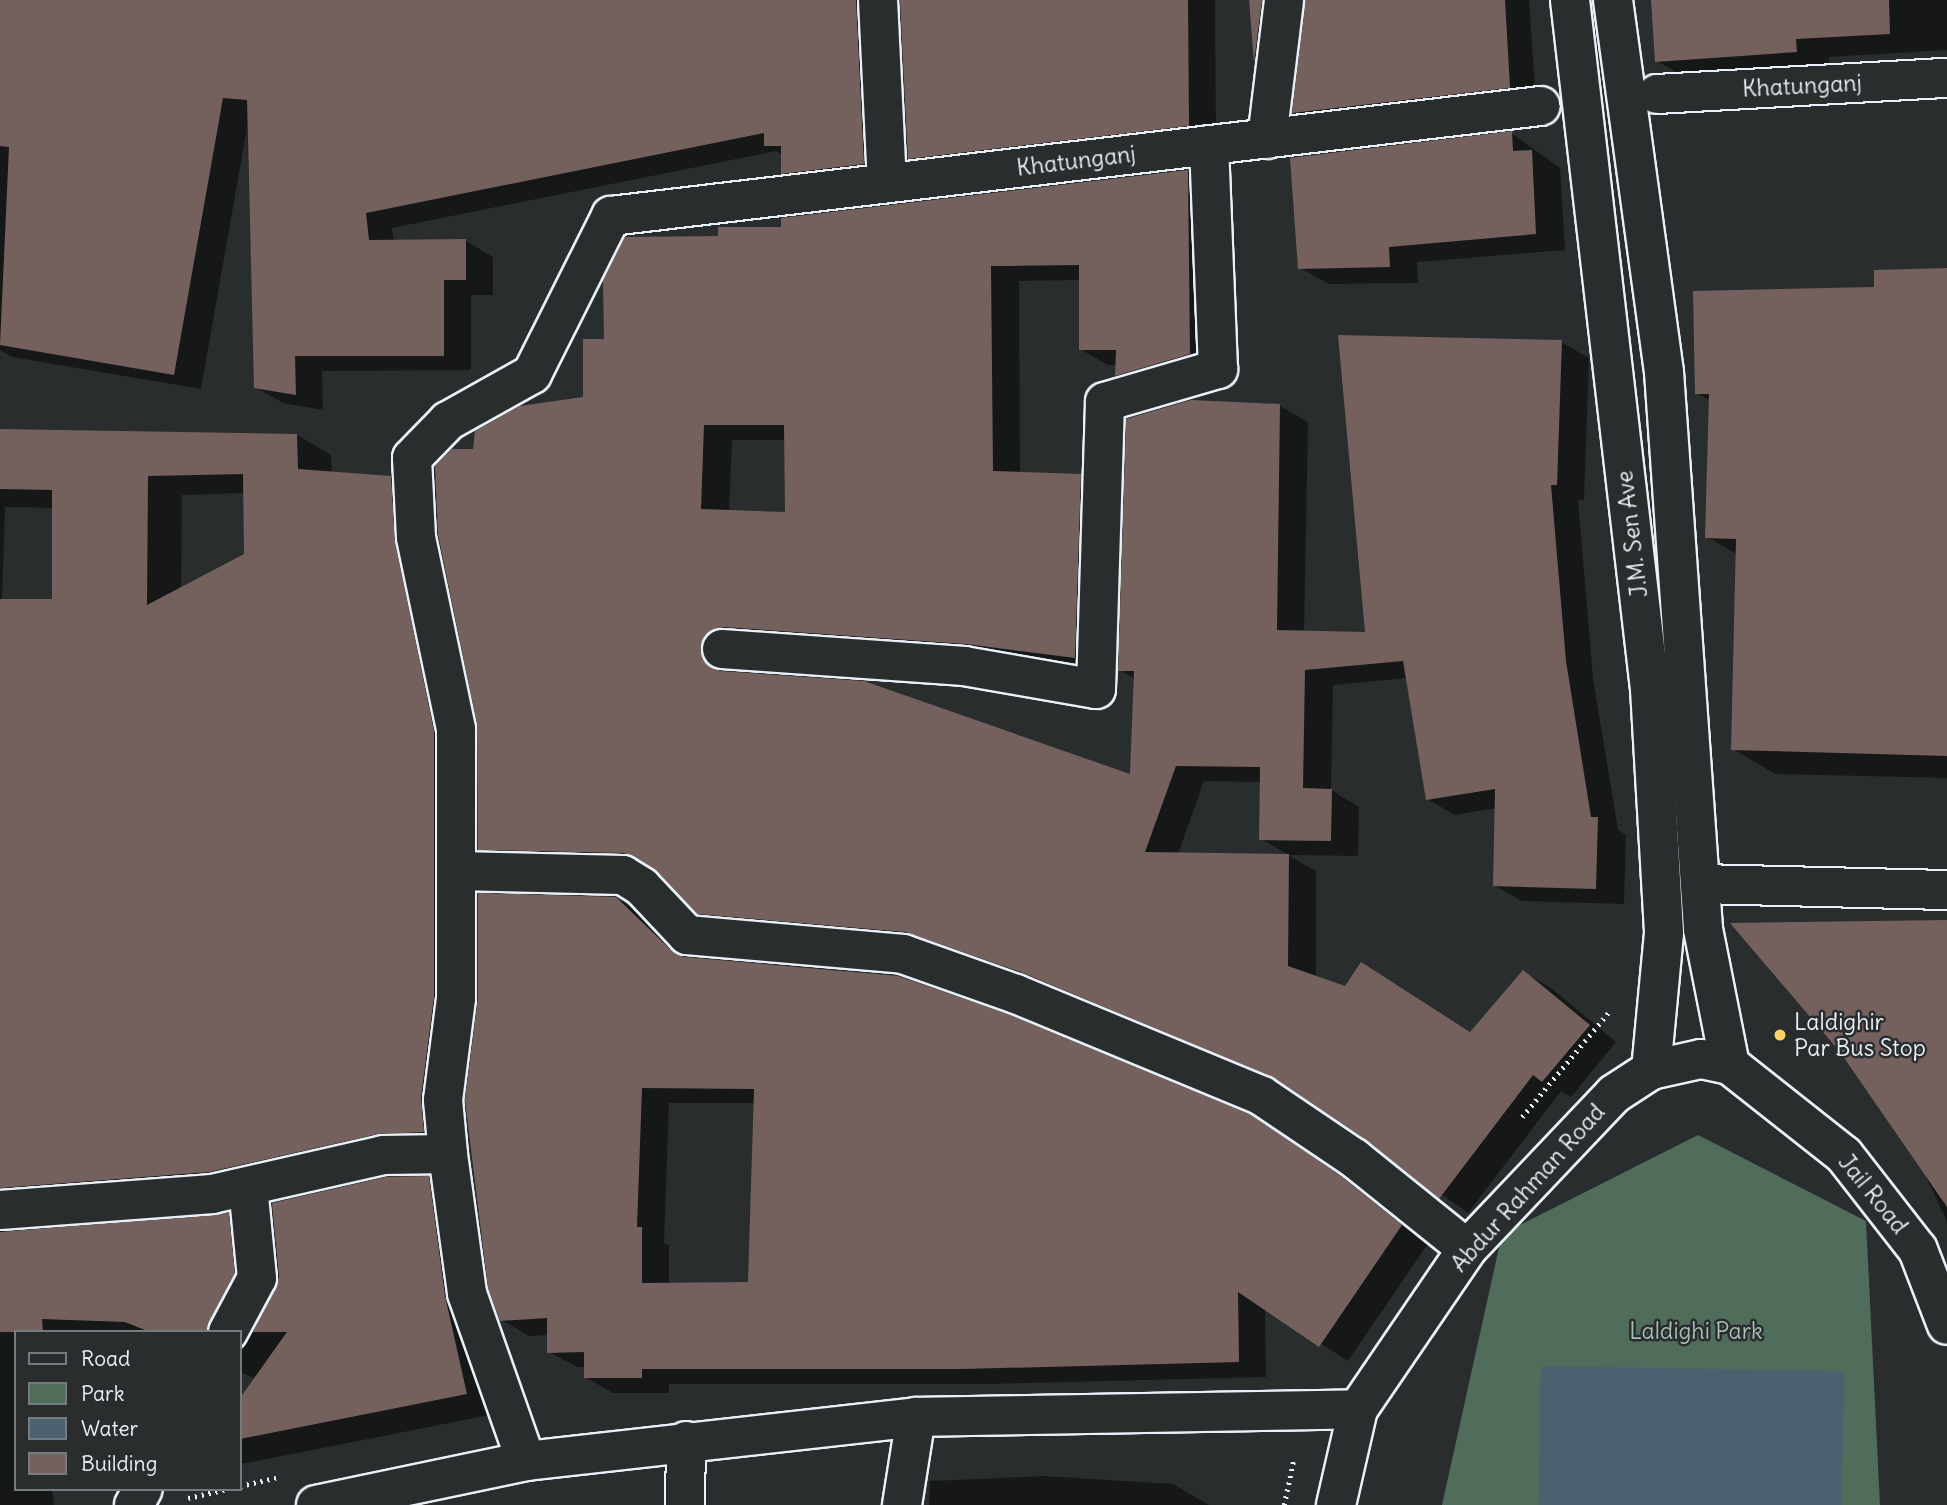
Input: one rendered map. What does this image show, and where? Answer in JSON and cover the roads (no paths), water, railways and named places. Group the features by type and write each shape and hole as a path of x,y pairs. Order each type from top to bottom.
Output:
{"street":[{"path":"878,0 887,183"},
{"path":"1267,139 1284,0"},
{"name":"J.M. Sen Ave","path":"1570,0 1650,689 1664,933 1651,1070"},
{"name":"J.M. Sen Ave","path":"1613,0 1664,372 1703,929 1730,1065"},
{"name":"Khatunganj","path":"1657,94 1947,78"},
{"name":"Khatunganj","path":"458,872 456,729 416,537 412,458 448,421 532,374 611,216 1541,106"},
{"path":"722,649 964,666 1096,689 1105,402 1218,369 1209,145"},
{"path":"526,1461 467,1293 447,1154 443,1101 456,998 458,872 622,875 642,887 687,935 903,954 1016,994 1262,1096 1354,1157 1467,1249"},
{"path":"1700,884 1947,890"},
{"name":"Abdur Rahman Road","path":"1336,1505 1358,1409 1467,1249 1614,1094 1651,1070 1700,1059 1730,1065"},
{"name":"Jail Road","path":"1730,1065 1844,1155 1918,1250 1947,1325"},
{"path":"0,1210 212,1195 383,1156 447,1154"},
{"path":"229,1330 257,1278 248,1186"},
{"path":"316,1505 526,1461 916,1417 1358,1409"},
{"path":"902,1505 916,1417"},
{"path":"685,1505 686,1441"}],"water":[{"path":"1541,1366 1844,1371 1842,1505 1539,1505"}],"place":[{"name":"Laldighir Par Bus Stop","path":"1780,1035"}],"park label":[{"name":"Laldighi Park","path":"1696,1331"}]}
